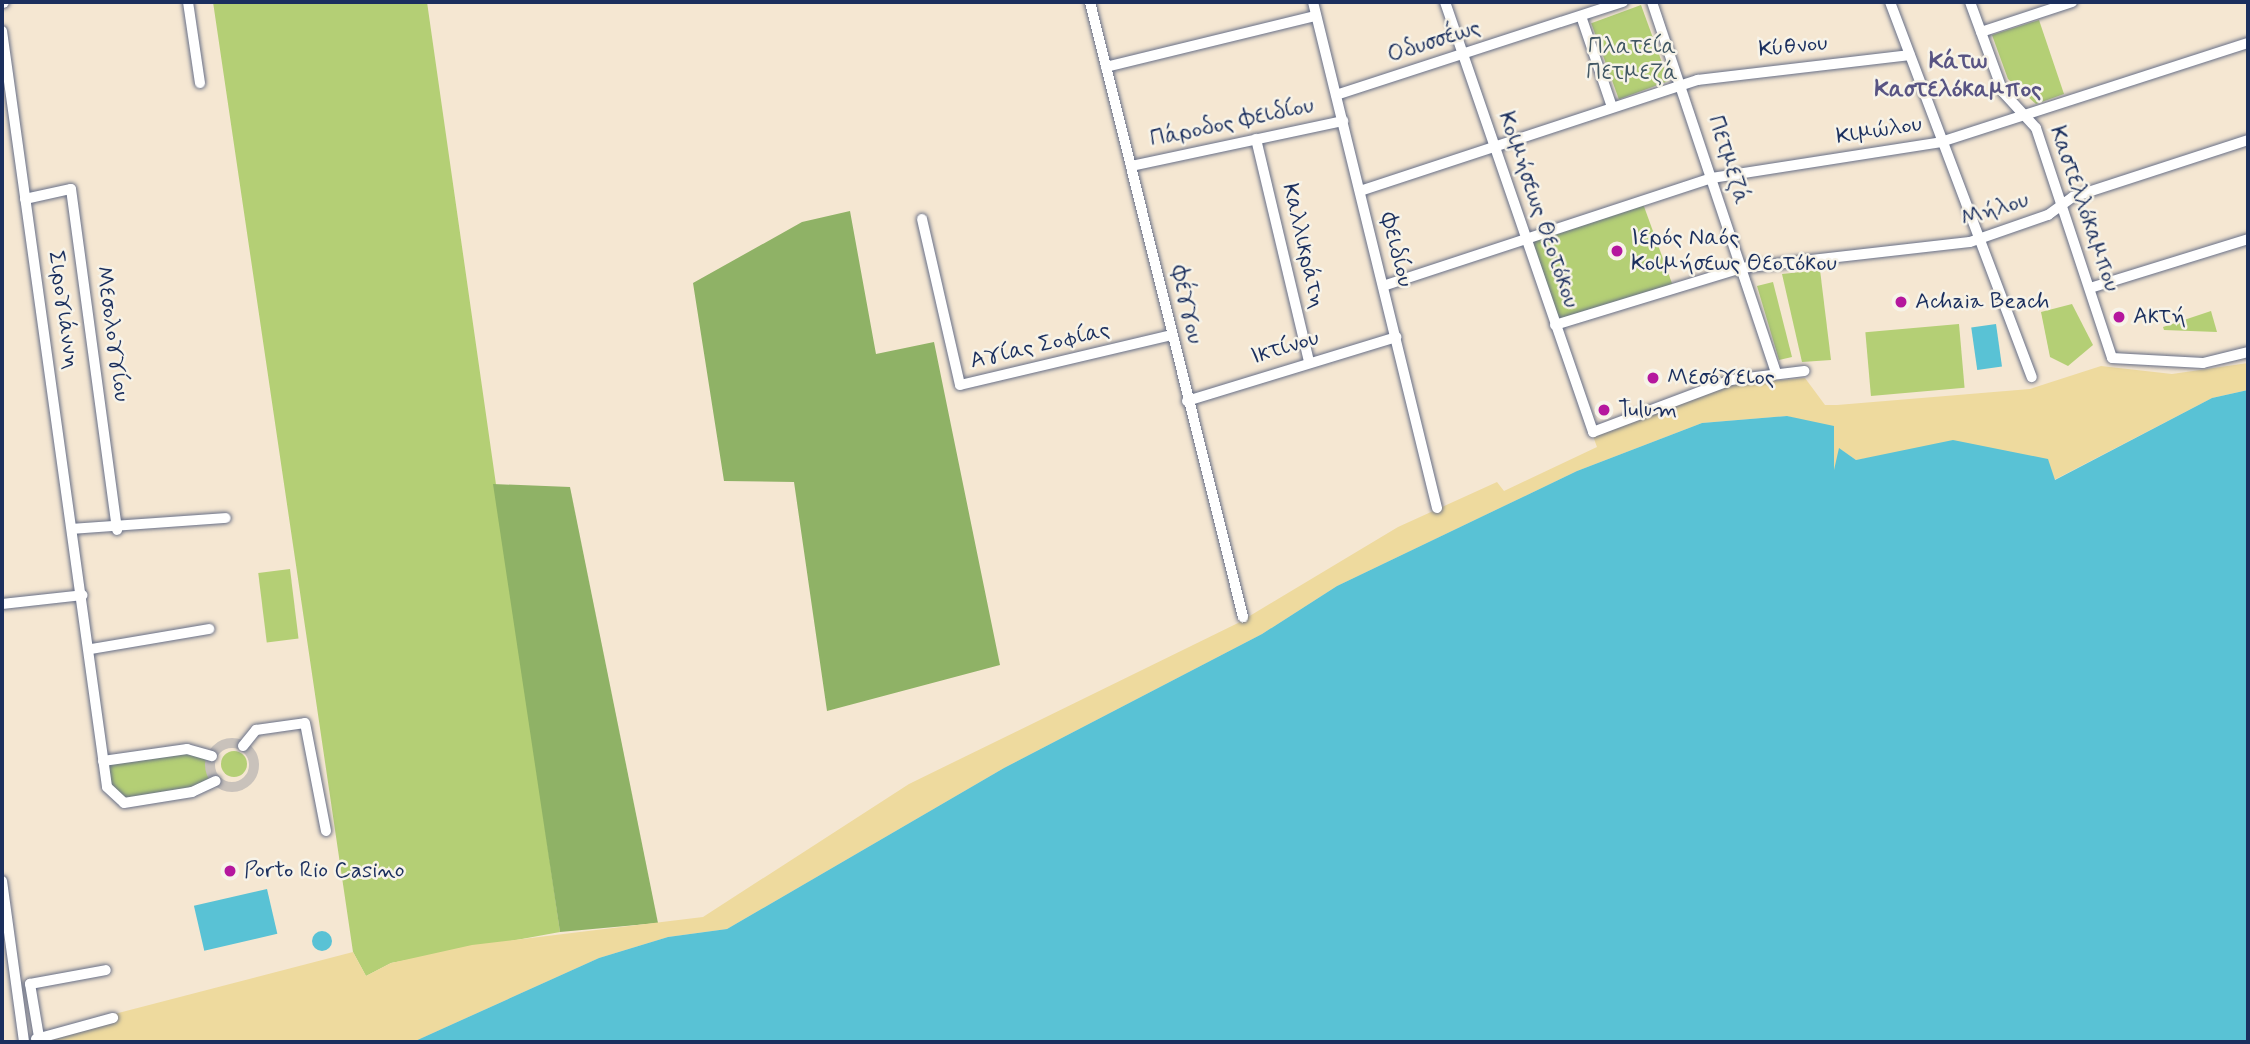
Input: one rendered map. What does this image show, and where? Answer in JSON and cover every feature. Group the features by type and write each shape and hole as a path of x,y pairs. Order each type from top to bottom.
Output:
{"street":[{"path":"188,2 201,83"},
{"name":"Φέγγου","path":"1090,2 1187,401 1243,617"},
{"name":"Φειδίου","path":"1313,2 1437,509"},
{"name":"Κοιμήσεως Θεοτόκου","path":"1445,2 1524,240 1593,432 1731,380 1776,372"},
{"name":"Οδυσσέως","path":"1336,95 1623,2"},
{"name":"Πετμεζά","path":"1652,2 1776,372"},
{"path":"1890,2 2032,377"},
{"path":"1970,2 2013,105 1999,123"},
{"path":"1981,32 2072,2"},
{"path":"1106,67 1316,16"},
{"path":"1581,16 1612,107"},
{"name":"Σιρογιάννη","path":"2,31 91,649 107,787 120,803 192,792 216,781"},
{"name":"Κιμώλου","path":"1383,286 1712,178 1941,142 2248,43"},
{"name":"Κύθνου","path":"1360,191 1681,84 1910,55"},
{"name":"Καστελλόκαμπου","path":"2013,105 2027,114 2062,206 2114,361 2203,363 2248,352"},
{"name":"Πάροδος Φειδίου","path":"1131,166 1343,121"},
{"name":"Καλλικράτη","path":"1256,139 1309,362"},
{"name":"Μήλου","path":"1556,325 1741,268 1978,239 2248,140"},
{"name":"Μεσολογγίου","path":"25,199 71,190 117,530"},
{"name":"Αγίας Σοφίας","path":"922,219 960,385 1171,335"},
{"path":"2090,289 2248,239"},
{"name":"Ικτίνου","path":"1187,401 1396,337"},
{"path":"1776,372 1804,371"},
{"path":"72,529 117,530 226,517"},
{"path":"2,604 83,595"},
{"path":"91,649 209,629"},
{"path":"243,746 256,730 305,723 327,831"},
{"path":"103,761 187,749 212,756"},
{"path":"2,881 24,1042"},
{"path":"106,970 30,984 35,1040 113,1018"}],"green space":[{"path":"213,2 427,2 560,932 391,963 366,976 353,952"},
{"name":"Πλατεία Πετμεζά","path":"1641,5 1669,81 1619,99 1591,23"},
{"path":"2039,20 2064,94 2036,104 2008,79 1992,35"},
{"path":"1642,201 1673,287 1557,329 1525,243"},
{"path":"850,211 876,354 934,342 1000,665 827,711 794,482 724,481 693,283 802,222"},
{"path":"1820,270 1831,360 1802,362 1782,274"},
{"path":"1773,282 1792,357 1779,360 1757,286"},
{"path":"2072,304 2093,345 2068,366 2050,357 2041,312"},
{"path":"2211,311 2217,332 2164,330 2163,327"},
{"path":"1959,324 1965,388 1871,396 1865,332"},
{"path":"493,484 570,487 658,923 560,932"},
{"path":"290,569 299,638 267,642 258,573"},
{"path":"187,749 211,759 213,777 192,792 114,799 103,761"},
{"path":"234,751 243,755 247,764 243,773 234,777 225,773 221,764 225,755"}],"sand":[{"path":"2248,363 2248,390 2212,398 2054,480 2049,469 1900,453 1856,460 1840,449 1839,469 1833,470 1804,421 1787,416 1702,423 1577,471 1337,586 1262,634 1004,768 727,929 668,937 599,958 413,1042 42,1042 99,1018 353,952 366,976 391,963 472,945 703,917 909,784 1238,623 1398,527 1497,482 1504,491 1597,447 1593,436 1728,385 1805,378 1825,405 1837,405 2030,389 2101,366 2172,374"}],"water":[{"path":"1996,324 2002,367 1977,370 1971,327"},
{"path":"2248,390 2248,1042 413,1042 599,958 668,937 727,929 1004,768 1262,634 1337,586 1577,471 1702,423 1787,416 1834,426 1834,470 1839,448 1856,460 1953,440 2048,459 2055,480 2212,398"},
{"path":"267,889 277,934 204,951 194,906"},
{"path":"322,931 329,934 332,941 329,948 322,951 315,948 312,941 315,934"}],"tunnel":[{"path":"232,743 248,749 254,765 248,781 232,787 216,781 210,765 216,749 232,743"}],"place":[{"name":"Ιερός Ναός Κοιμήσεως Θεοτόκου","path":"1617,251"},
{"name":"Achaia Beach","path":"1901,302"},
{"name":"Ακτή","path":"2119,317"},
{"name":"Μεσόγειος","path":"1653,378"},
{"name":"Tulum","path":"1604,410"},
{"name":"Porto Rio Casino","path":"230,871"}],"district":[{"name":"Κάτω Καστελόκαμπος","path":"1958,76"}]}
